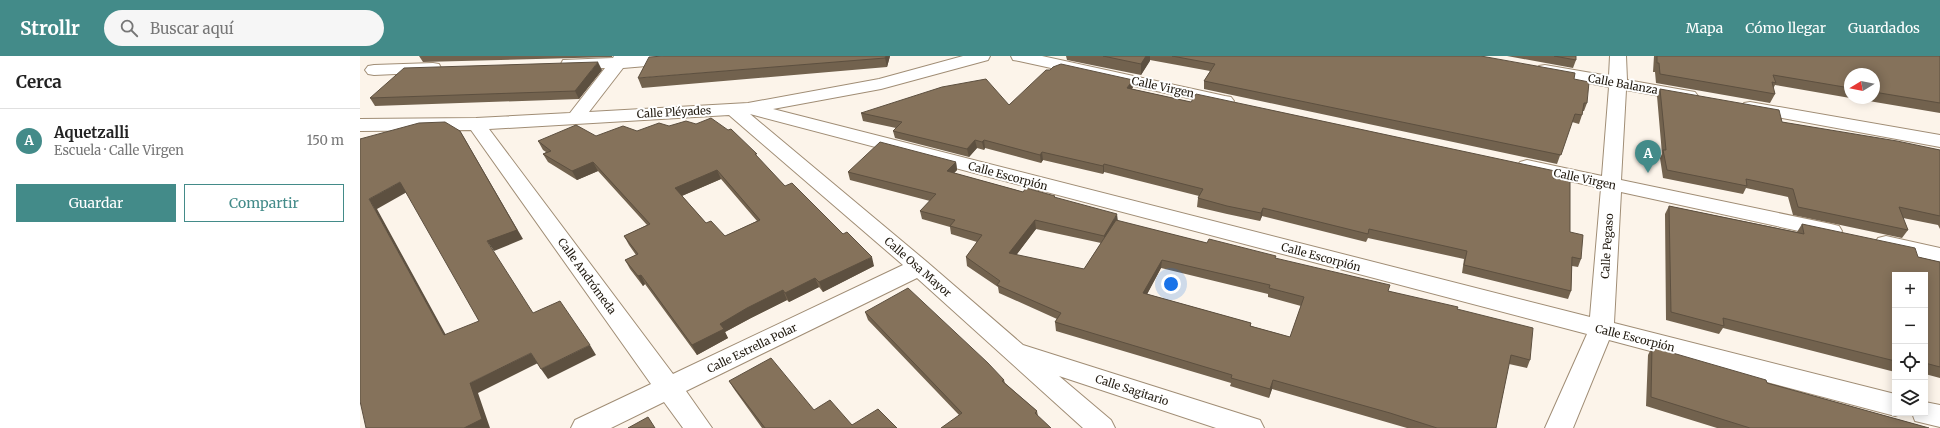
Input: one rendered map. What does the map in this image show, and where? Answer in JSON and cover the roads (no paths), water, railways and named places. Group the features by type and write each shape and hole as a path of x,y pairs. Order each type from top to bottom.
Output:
{"street":[{"path":"555,65 620,59 705,56"},
{"name":"Calle Pléyades","path":"360,125 476,124 576,117 741,109 881,84 982,56"},
{"name":"Calle Virgen","path":"1019,56 1245,105"},
{"name":"Calle Pegaso","path":"1559,428 1601,330 1618,83 1618,56"},
{"path":"576,117 620,59"},
{"name":"Calle Balanza","path":"1525,66 1702,98"},
{"path":"374,70 453,68"},
{"path":"1732,104 1940,141"},
{"name":"Calle Osa Mayor","path":"741,109 1101,428"},
{"name":"Calle Escorpión","path":"741,109 1892,404"},
{"name":"Calle Andrómeda","path":"476,124 698,428"},
{"name":"Calle Virgen","path":"1510,162 1848,235"},
{"path":"1871,240 1940,255"},
{"name":"Calle Estrella Polar","path":"585,428 919,268"},
{"name":"Calle Sagitario","path":"1014,351 1250,428"},
{"path":"1928,414 1940,416"}],"place":[{"name":"Aquetzalli","path":"1648,173"}]}
